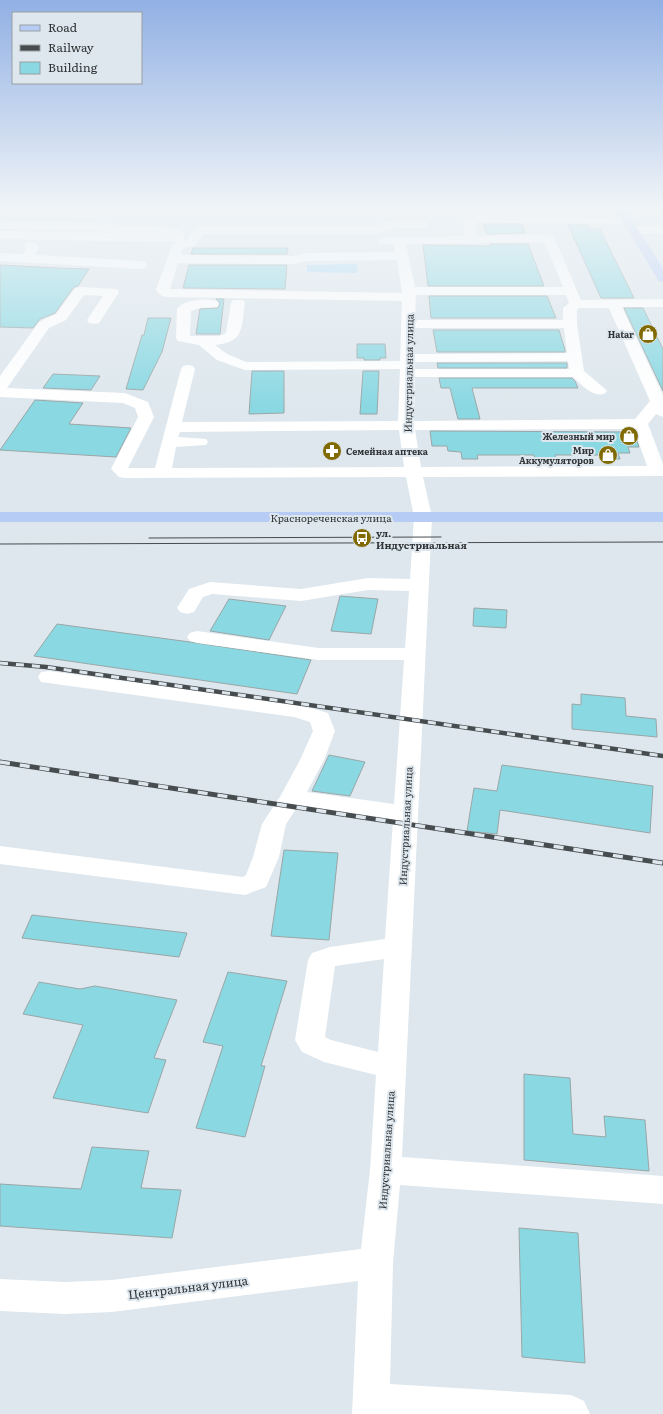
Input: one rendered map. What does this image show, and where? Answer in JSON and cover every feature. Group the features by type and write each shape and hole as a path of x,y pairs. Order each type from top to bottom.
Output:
{"main road":[{"name":"Краснореченская улица","path":"0,517 663,517"}],"street":[{"path":"169,275 164,290 167,293 240,299"},
{"name":"Индустриальная улица","path":"371,1407 376,1263 386,1170 405,813 423,517 413,471 407,432 409,294 405,275"},
{"path":"564,275 573,297 570,308 570,324 577,373"},
{"path":"0,387 44,325 61,317 80,291 112,292 94,320"},
{"path":"240,299 233,334 230,337 226,339 203,341 183,338 184,309 197,304 240,299 409,294 573,297 614,304 663,303"},
{"path":"171,435 407,432 540,425 640,424 661,407 614,304"},
{"path":"408,324 570,324"},
{"path":"203,341 214,354 245,366 408,365 574,357"},
{"path":"408,365 577,373 600,391"},
{"path":"162,474 188,369"},
{"path":"0,392 125,398 142,405 146,417 119,470 125,473 660,471 640,424"},
{"path":"187,608 196,593 210,588 301,595 368,584 420,585"},
{"path":"197,637 319,654 415,654"},
{"path":"0,855 244,886 257,881 266,857 274,824 292,797 312,760 324,731 320,718 297,711 49,677"},
{"path":"292,797 405,813"},
{"path":"391,1067 324,1050 312,1044 310,1040 322,960 330,956 398,948"},
{"path":"386,1170 663,1190"},
{"name":"Центральная улица","path":"0,1296 65,1298 112,1296 376,1263"},
{"path":"371,1407 571,1414"}],"building":[{"path":"0,275 85,275 78,286 74,287 55,313 40,319 33,328 0,327"},
{"path":"186,275 286,275 285,289 183,288"},
{"path":"427,275 540,275 544,286 428,286"},
{"path":"591,275 623,275 634,298 601,298"},
{"path":"429,296 547,296 556,318 431,318"},
{"path":"216,299 224,299 220,334 196,334 200,309 218,308 220,303"},
{"path":"624,308 643,308 663,349 663,391"},
{"path":"148,318 171,318 162,352 143,390 126,389 142,335 144,335"},
{"path":"433,330 559,330 565,352 437,352"},
{"path":"357,344 385,344 386,358 380,358 380,360 364,360 364,358 357,358"},
{"path":"437,363 567,363 567,368 438,368"},
{"path":"252,371 284,371 284,413 249,414"},
{"path":"363,371 379,371 377,414 360,414"},
{"path":"53,374 100,376 91,390 43,388"},
{"path":"439,378 572,378 578,388 472,388 480,419 458,419 450,388 441,388"},
{"path":"35,400 83,403 69,424 131,428 116,457 0,450"},
{"path":"430,431 634,432 639,447 628,447 630,453 618,453 620,459 601,459 600,455 555,455 556,459 535,459 534,455 477,455 478,459 462,459 461,452 448,451 447,446 432,446"},
{"path":"340,596 378,599 371,634 331,631"},
{"path":"229,599 286,606 269,640 210,631"},
{"path":"474,608 507,610 506,628 473,626"},
{"path":"57,624 311,660 297,694 34,656"},
{"path":"581,694 625,698 626,716 656,719 657,737 572,729 572,704 581,705"},
{"path":"329,755 365,762 350,796 312,791"},
{"path":"502,765 653,786 650,833 500,810 497,834 467,831 474,788 497,791"},
{"path":"284,850 338,853 329,940 271,936"},
{"path":"32,915 187,933 179,957 22,938"},
{"path":"228,972 287,981 261,1066 265,1066 245,1137 196,1128 223,1046 203,1042"},
{"path":"39,982 80,989 95,986 177,1000 154,1058 166,1060 148,1113 53,1098 83,1025 23,1014"},
{"path":"524,1074 570,1078 573,1134 606,1137 604,1116 645,1120 649,1171 524,1160"},
{"path":"92,1147 149,1151 141,1188 181,1190 172,1238 0,1226 0,1184 81,1189"},
{"path":"519,1228 578,1233 585,1363 522,1357"}],"tram line":[{"path":"149,538 441,537"},
{"path":"0,544 663,542"}],"railway":[{"path":"0,663 46,667 663,756"},
{"path":"0,762 663,863"}],"place":[{"name":"Hatar","path":"648,334"},
{"name":"Железный мир","path":"629,436"},
{"name":"Семейная аптека","path":"332,451"},
{"name":"Мир Аккумуляторов","path":"608,455"},
{"name":"ул. Индустриальная","path":"362,538"}]}
